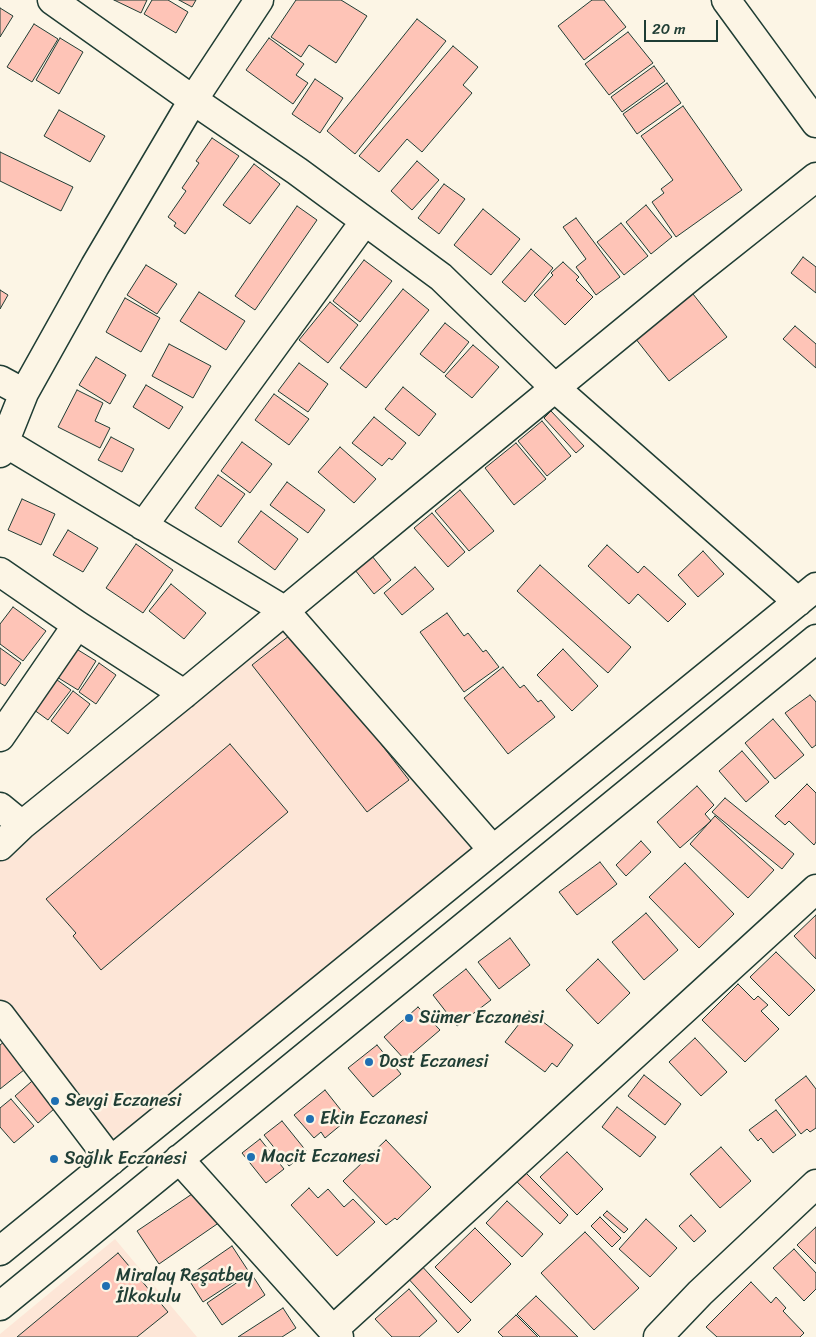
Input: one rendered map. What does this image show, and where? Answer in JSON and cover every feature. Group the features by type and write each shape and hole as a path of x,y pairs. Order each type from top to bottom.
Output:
{"street":[{"path":"33,1278 2,1246 111,1161 807,595 554,388 441,277 297,170 193,100 52,0"},
{"path":"259,0 193,100 95,266 24,393 2,448 143,526 284,610 493,850"},
{"path":"726,0 816,123"},
{"path":"0,846 22,825 184,694 554,388 816,177"},
{"path":"143,526 365,221"},
{"path":"0,380 24,393"},
{"path":"0,572 77,625 184,694"},
{"path":"0,737 77,625"},
{"path":"0,1306 816,639"},
{"path":"0,807 22,825"},
{"path":"179,1159 336,1334 816,889"},
{"path":"0,1015 111,1161"},
{"path":"658,1337 700,1293 816,1184"}],"shaded area":[{"path":"284,610 493,850 111,1161 0,1015 0,853"},
{"name":"Miralay Reşatbey İlkokulu","path":"115,1239 197,1337 0,1337 0,1334"}],"building":[{"path":"114,0 147,0 141,13"},
{"path":"152,0 168,0 188,12 176,33 144,14"},
{"path":"179,0 196,0 192,7"},
{"path":"296,0 341,0 367,16 336,63 309,45 301,57 271,37"},
{"path":"592,0 604,0 626,27 584,60 558,26"},
{"path":"0,8 13,16 0,37"},
{"path":"417,19 446,41 355,154 327,131"},
{"path":"34,24 58,39 32,82 7,67"},
{"path":"628,32 653,63 609,95 585,64"},
{"path":"60,38 83,52 59,94 36,80"},
{"path":"269,38 304,64 296,75 308,83 293,104 246,70"},
{"path":"453,46 478,67 463,85 472,93 422,152 407,139 379,172 359,156"},
{"path":"654,66 665,81 622,112 611,97"},
{"path":"315,79 343,98 320,133 292,114"},
{"path":"667,83 681,103 637,134 623,114"},
{"path":"683,106 742,190 676,237 652,202 664,193 661,189 673,180 641,136"},
{"path":"59,110 105,136 90,162 44,136"},
{"path":"212,138 239,156 185,234 174,226 176,223 168,217 186,191 182,188 199,163 196,161"},
{"path":"0,152 73,187 61,211 0,181"},
{"path":"417,161 439,180 412,210 391,191"},
{"path":"254,164 280,184 250,224 223,205"},
{"path":"444,184 465,199 439,234 418,218"},
{"path":"646,205 672,237 651,254 626,222"},
{"path":"297,206 317,220 255,310 235,296"},
{"path":"483,209 520,239 491,275 454,245"},
{"path":"576,218 620,277 596,295 576,267 586,259 563,227"},
{"path":"621,223 648,256 624,275 597,242"},
{"path":"531,249 553,268 525,302 502,282"},
{"path":"803,257 816,267 816,293 791,273"},
{"path":"364,260 392,281 360,322 333,301"},
{"path":"563,262 579,277 576,280 593,297 565,325 534,295 553,275 551,273"},
{"path":"146,265 177,284 157,314 127,295"},
{"path":"403,289 429,310 366,388 340,368"},
{"path":"0,290 8,295 0,309"},
{"path":"199,292 245,321 226,350 180,321"},
{"path":"693,294 727,337 669,381 635,338"},
{"path":"125,298 160,318 141,352 106,332"},
{"path":"330,302 358,325 328,363 299,340"},
{"path":"445,323 469,342 444,373 420,354"},
{"path":"795,326 816,344 816,368 783,339"},
{"path":"169,344 211,366 193,398 152,376"},
{"path":"473,345 499,367 472,398 445,376"},
{"path":"96,357 126,375 110,404 79,385"},
{"path":"299,363 328,384 308,412 278,391"},
{"path":"146,385 183,407 169,429 133,407"},
{"path":"403,387 436,414 419,436 385,409"},
{"path":"77,390 103,403 95,421 110,428 100,448 58,427"},
{"path":"274,394 309,419 289,445 255,420"},
{"path":"551,411 584,446 576,453 544,418"},
{"path":"374,417 406,443 392,460 389,458 382,466 352,443"},
{"path":"542,421 571,456 547,476 518,441"},
{"path":"111,437 134,449 122,472 98,460"},
{"path":"242,442 272,464 250,493 221,471"},
{"path":"516,443 546,479 514,505 485,468"},
{"path":"340,447 376,479 354,503 318,472"},
{"path":"218,475 245,494 221,527 195,508"},
{"path":"287,482 325,510 308,533 270,505"},
{"path":"460,490 494,531 469,551 435,511"},
{"path":"22,499 55,514 41,545 8,530"},
{"path":"261,511 298,539 275,570 238,542"},
{"path":"432,513 465,552 448,567 414,528"},
{"path":"68,530 98,548 83,572 53,555"},
{"path":"136,544 173,570 143,613 106,588"},
{"path":"607,545 638,573 644,566 686,604 668,622 638,594 629,604 588,566"},
{"path":"703,551 724,574 698,597 678,575"},
{"path":"372,556 391,580 374,594 355,570"},
{"path":"540,565 631,647 608,673 517,591"},
{"path":"415,567 434,589 402,615 384,593"},
{"path":"171,584 206,613 184,639 149,611"},
{"path":"13,607 46,631 23,661 0,644 0,624"},
{"path":"447,613 464,636 468,633 483,652 486,650 499,667 464,692 420,632"},
{"path":"294,632 409,780 367,812 252,665"},
{"path":"70,645 96,661 78,690 52,674"},
{"path":"0,648 21,663 5,686 0,683"},
{"path":"563,649 598,686 572,711 537,675"},
{"path":"99,663 116,675 96,704 79,692"},
{"path":"503,667 520,688 524,685 538,702 541,700 555,717 508,754 464,698"},
{"path":"53,677 71,690 48,720 30,707"},
{"path":"73,691 90,704 68,734 51,721"},
{"path":"810,695 816,702 816,745 812,748 785,713"},
{"path":"773,719 804,755 775,779 745,743"},
{"path":"230,744 288,812 101,970 73,936 76,933 46,899"},
{"path":"742,751 769,782 746,802 719,771"},
{"path":"807,784 816,793 816,842 814,845 789,821 785,825 775,816"},
{"path":"697,786 714,805 705,814 711,821 680,848 657,822"},
{"path":"725,798 794,854 782,869 712,812"},
{"path":"715,816 774,870 748,898 690,844"},
{"path":"641,841 651,852 626,876 616,865"},
{"path":"600,862 617,884 577,915 559,892"},
{"path":"685,863 734,914 699,948 649,897"},
{"path":"646,913 678,950 644,980 612,942"},
{"path":"816,915 816,959 794,936"},
{"path":"510,938 530,965 499,989 478,962"},
{"path":"776,952 815,990 789,1016 750,977"},
{"path":"598,959 630,993 598,1024 566,990"},
{"path":"466,969 491,1000 457,1026 433,995"},
{"path":"738,984 754,1000 758,996 768,1005 761,1011 779,1029 745,1062 702,1020"},
{"path":"418,1007 440,1030 405,1060 384,1037"},
{"path":"529,1011 573,1045 557,1067 552,1063 545,1072 505,1042"},
{"path":"13,1035 34,1062 0,1089 0,1045"},
{"path":"695,1038 727,1072 701,1096 669,1062"},
{"path":"377,1045 401,1074 373,1097 348,1068"},
{"path":"39,1075 62,1102 38,1123 15,1096"},
{"path":"644,1075 681,1104 665,1125 628,1096"},
{"path":"806,1076 816,1089 816,1128 810,1132 807,1129 801,1134 775,1100"},
{"path":"325,1090 348,1119 325,1138 321,1132 314,1138 294,1115"},
{"path":"11,1099 34,1126 14,1143 0,1127 0,1108"},
{"path":"617,1107 656,1137 640,1157 602,1127"},
{"path":"776,1110 796,1135 773,1153 761,1138 758,1141 749,1130"},
{"path":"282,1121 307,1152 289,1166 264,1135"},
{"path":"260,1139 284,1169 266,1183 242,1153"},
{"path":"386,1140 431,1187 397,1220 395,1218 386,1225 343,1181"},
{"path":"721,1147 751,1181 720,1208 690,1174"},
{"path":"567,1152 603,1189 577,1215 540,1177"},
{"path":"520,1167 568,1215 560,1224 511,1176"},
{"path":"309,1188 318,1198 328,1189 344,1207 353,1199 375,1222 337,1256 291,1205"},
{"path":"198,1190 220,1222 159,1264 137,1231"},
{"path":"507,1201 543,1234 522,1257 486,1223"},
{"path":"607,1211 628,1229 624,1233 603,1215"},
{"path":"691,1215 706,1231 694,1242 679,1226"},
{"path":"600,1217 621,1238 612,1247 591,1226"},
{"path":"646,1219 677,1248 650,1277 619,1249"},
{"path":"816,1227 816,1264 797,1245"},
{"path":"475,1228 511,1264 471,1303 435,1267"},
{"path":"585,1232 639,1288 594,1330 541,1273"},
{"path":"232,1246 249,1272 203,1302 187,1277"},
{"path":"794,1249 816,1273 816,1289 804,1301 773,1268"},
{"name":"Miralay Reşatbey İlkokulu","path":"118,1253 168,1312 137,1337 17,1337"},
{"path":"419,1263 471,1320 458,1333 405,1275"},
{"path":"251,1273 265,1295 222,1325 207,1303"},
{"path":"751,1282 771,1303 776,1297 786,1308 783,1311 804,1333 800,1337 717,1337 706,1327"},
{"path":"409,1289 437,1321 419,1337 392,1337 375,1319"},
{"path":"536,1296 578,1337 540,1337 517,1314"},
{"path":"283,1308 296,1328 282,1337 238,1337"},
{"path":"516,1315 538,1337 503,1337 498,1332"}],"place":[{"name":"Sümer Eczanesi","path":"409,1018"},
{"name":"Dost Eczanesi","path":"369,1062"},
{"name":"Sevgi Eczanesi","path":"55,1101"},
{"name":"Ekin Eczanesi","path":"310,1119"},
{"name":"Macit Eczanesi","path":"251,1157"},
{"name":"Sağlık Eczanesi","path":"54,1159"},
{"name":"Miralay Reşatbey İlkokulu","path":"106,1286"}]}
